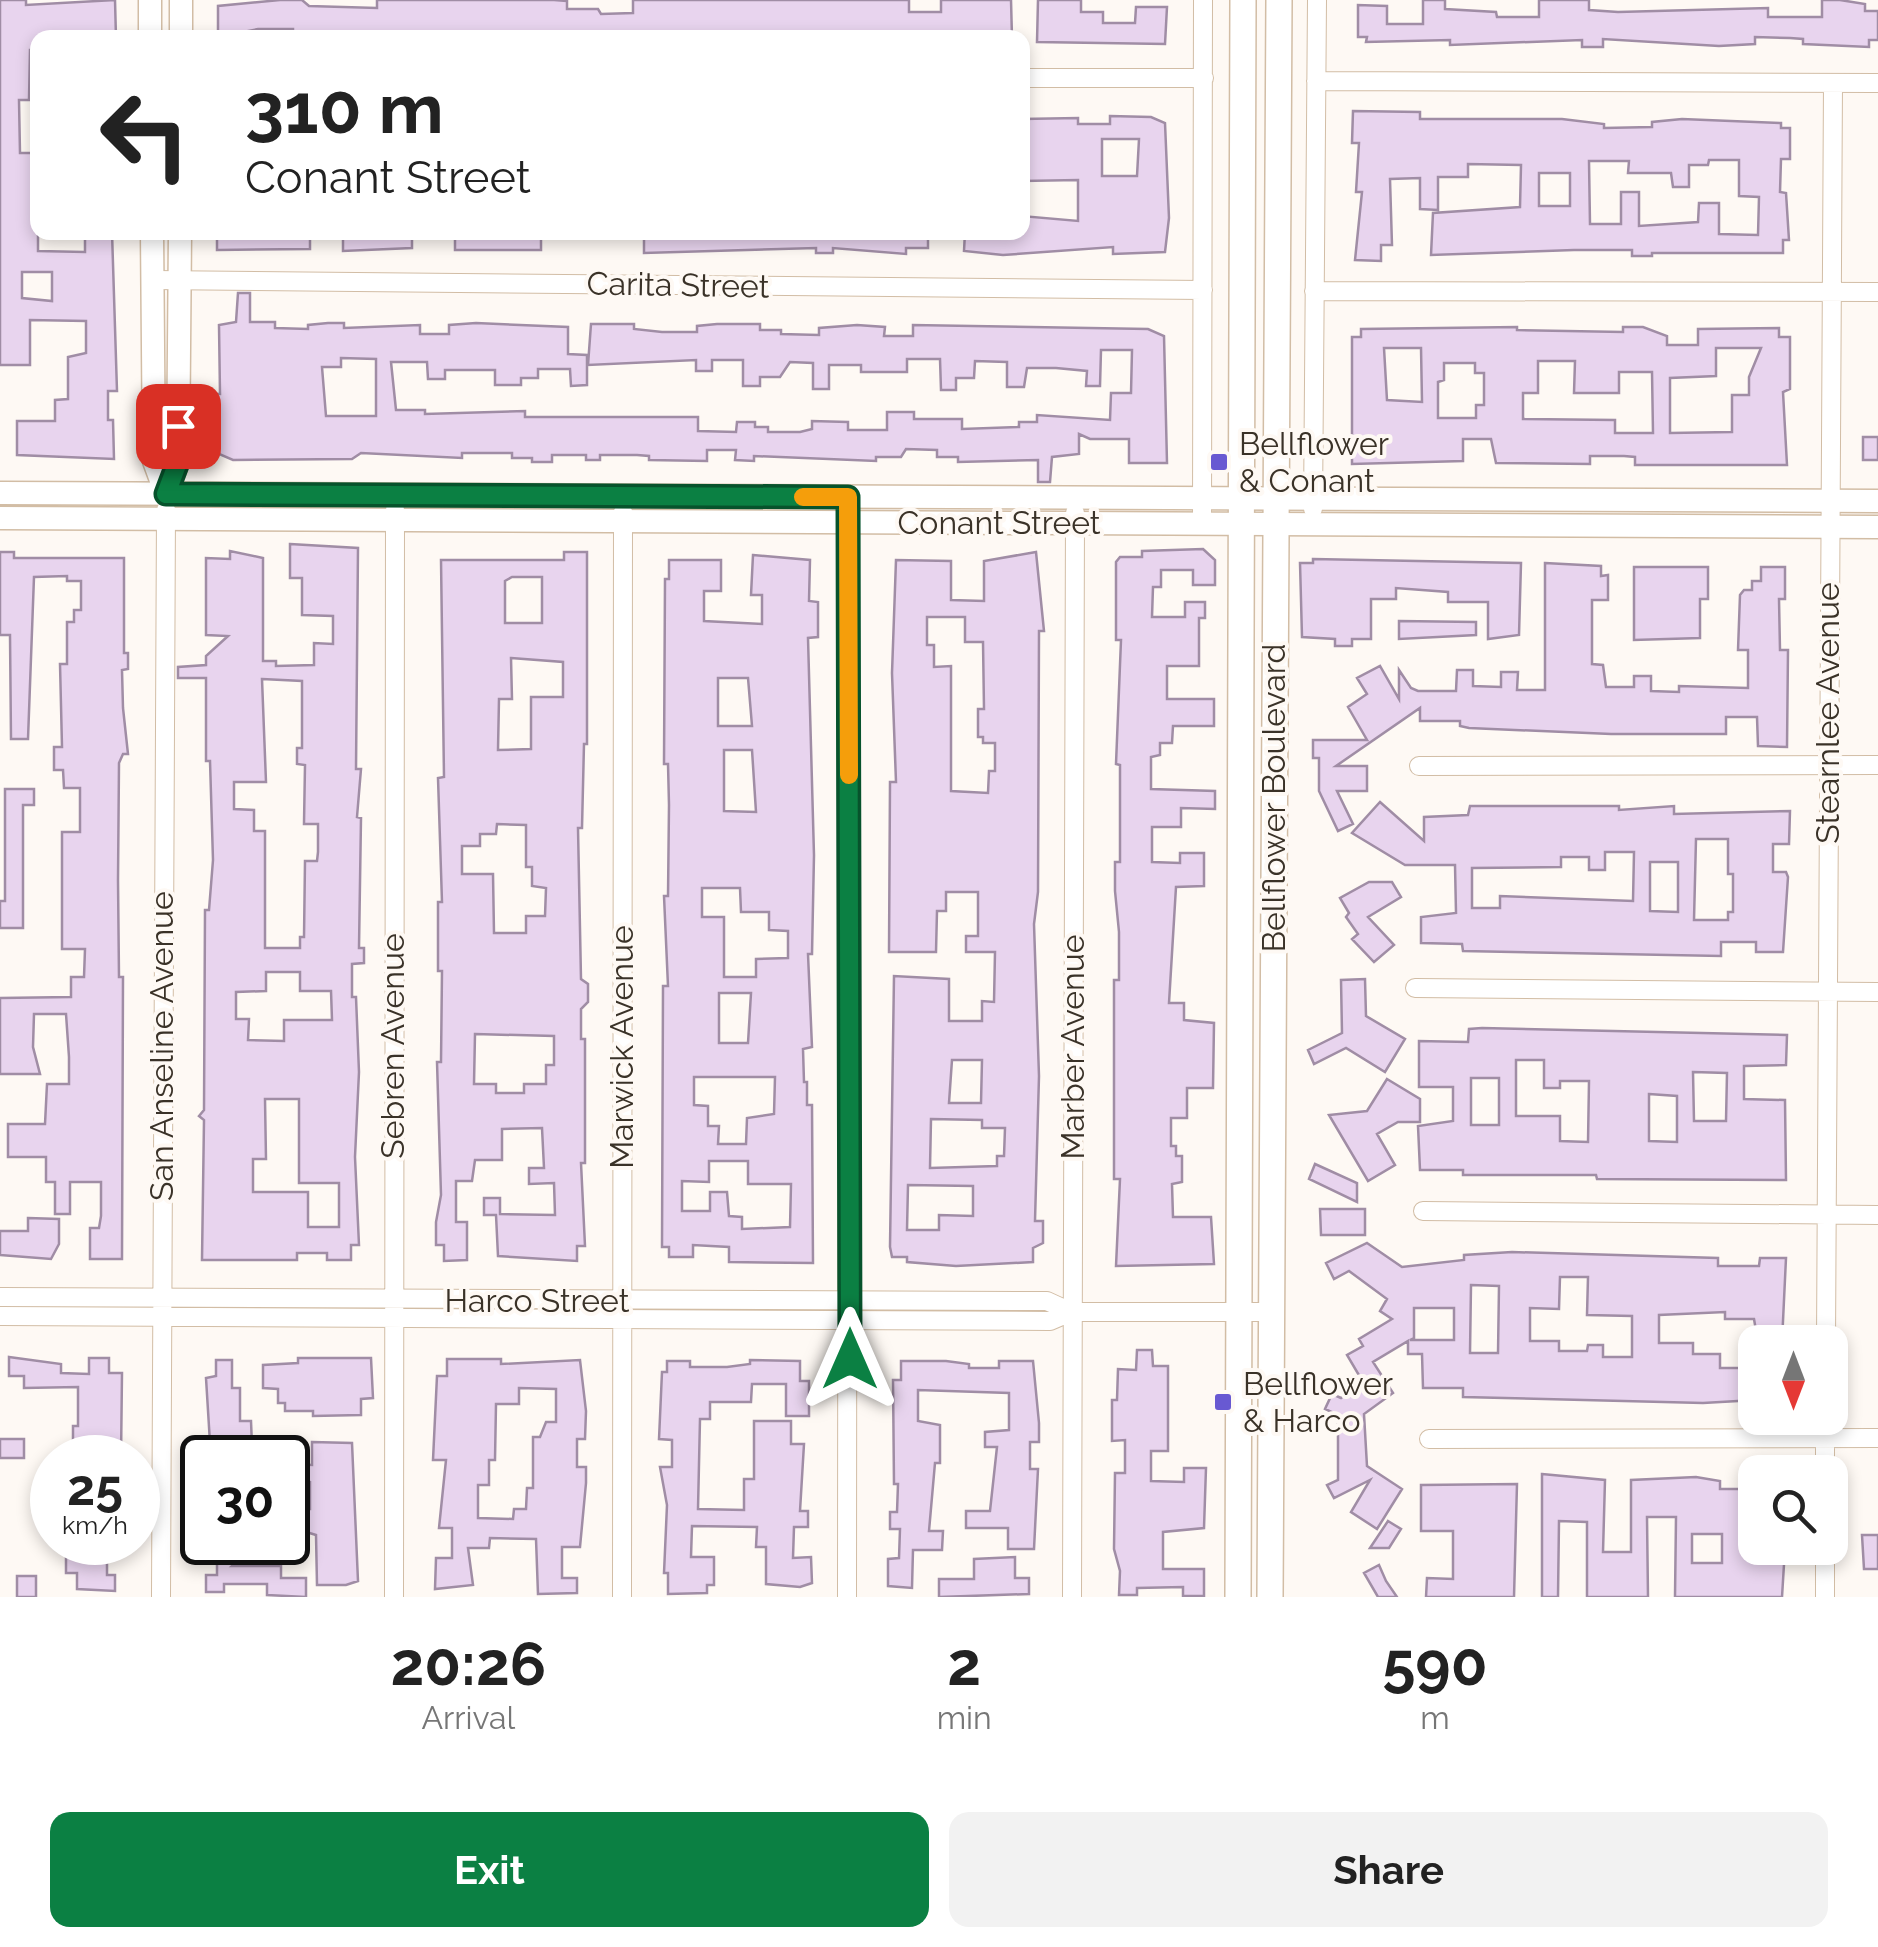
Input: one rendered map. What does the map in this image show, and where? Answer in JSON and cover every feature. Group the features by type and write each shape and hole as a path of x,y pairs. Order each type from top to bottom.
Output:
{"main road":[{"name":"Bellflower Boulevard","path":"1238,1597 1242,0"},
{"name":"Bellflower Boulevard","path":"1270,1597 1279,0"}],"street":[{"path":"150,0 150,30"},
{"path":"181,0 181,30"},
{"path":"1202,524 1203,0"},
{"path":"1313,525 1317,0"},
{"path":"1030,78 1204,78"},
{"path":"1316,81 1878,83"},
{"name":"Stearnlee Avenue","path":"1826,1325 1832,83"},
{"name":"San Anseline Avenue","path":"152,240 154,461 166,494 161,1597"},
{"name":"San Anseline Avenue","path":"166,494 178,462 180,240"},
{"name":"Carita Street","path":"153,280 1203,290"},
{"path":"1314,291 1878,292"},
{"name":"Conant Street","path":"0,494 1240,498 1313,525 1878,527"},
{"name":"Sebren Avenue","path":"394,1597 395,495"},
{"name":"Marwick Avenue","path":"622,1597 624,496"},
{"path":"847,1597 848,497"},
{"name":"Marber Avenue","path":"1072,1597 1076,498"},
{"name":"Conant Street","path":"0,518 1240,525 1313,499 1878,501"},
{"path":"1419,766 1878,765"},
{"path":"1415,988 1878,992"},
{"path":"1423,1211 1878,1215"},
{"name":"Harco Street","path":"0,1296 622,1300 850,1310"},
{"name":"Harco Street","path":"0,1316 622,1320 1047,1300 1071,1312 1271,1312"},
{"path":"1825,1438 1825,1455"},
{"path":"1429,1439 1878,1438"},
{"path":"1825,1565 1825,1597"}],"building":[{"path":"0,0 26,0 26,5 115,0 116,30 30,30 29,100 19,100 20,153 30,153 30,240 38,240 38,251 85,252 85,240 112,240 117,391 108,391 108,420 113,420 114,459 17,455 17,421 55,421 55,400 68,399 68,357 86,353 86,321 30,320 30,365 0,365","holes":["22,272 52,272 52,301 22,298"]},
{"path":"280,0 302,0 309,6 377,8 377,0 554,0 567,1 567,9 598,9 601,14 633,13 633,0 909,0 909,12 941,12 941,0 1011,0 1012,30 218,30 218,6"},
{"path":"1038,0 1081,0 1081,12 1103,12 1103,23 1135,23 1136,7 1167,7 1165,44 1037,42"},
{"path":"1423,0 1445,0 1445,9 1496,12 1497,17 1539,17 1539,0 1589,0 1589,10 1768,8 1768,17 1822,17 1822,0 1840,0 1865,4 1865,11 1878,11 1878,40 1869,40 1869,47 1803,44 1803,39 1790,38 1755,37 1755,44 1719,46 1603,39 1603,47 1582,47 1582,40 1450,45 1450,40 1366,42 1367,37 1358,37 1358,5 1387,6 1387,24 1423,24"},
{"path":"1353,111 1420,112 1420,119 1562,119 1604,124 1604,128 1652,127 1652,122 1682,119 1781,123 1781,128 1790,128 1790,159 1781,159 1780,192 1786,193 1789,240 1783,240 1783,253 1632,256 1632,250 1574,250 1431,255 1433,213 1520,207 1521,165 1468,164 1468,177 1438,177 1438,210 1420,209 1420,178 1390,179 1392,245 1381,245 1381,261 1355,260 1362,192 1356,192 1359,143 1352,143","holes":["1709,160 1739,160 1739,196 1759,197 1758,235 1719,234 1719,203 1699,203 1698,222 1639,226 1639,192 1621,192 1621,224 1590,224 1589,161 1629,161 1628,173 1671,173 1673,187 1689,187 1689,165 1708,165","1539,173 1570,173 1570,206 1539,206"]},
{"path":"1110,116 1151,117 1165,123 1169,218 1165,252 1113,254 1113,247 1003,255 964,251 965,240 1030,240 1030,217 1078,221 1078,180 1030,181 1030,119 1078,118 1078,124 1110,124","holes":["1102,139 1139,139 1137,176 1102,176"]},
{"path":"217,240 310,240 310,249 217,250"},
{"path":"343,240 412,240 412,248 343,251"},
{"path":"455,240 541,240 541,250 455,250"},
{"path":"644,240 928,240 928,248 906,248 906,254 833,248 833,253 816,253 816,248 644,253"},
{"path":"238,293 250,293 250,322 275,322 275,328 308,329 308,325 328,323 344,323 344,328 420,325 420,334 449,334 449,325 476,323 568,327 568,354 587,355 587,385 571,386 570,369 538,369 538,378 521,378 521,385 495,385 495,370 445,370 445,379 428,379 427,362 391,362 396,410 425,410 425,414 525,411 525,417 698,417 698,431 736,432 737,422 755,422 755,427 768,427 768,432 800,432 812,429 812,421 848,422 848,430 887,430 887,412 914,412 914,419 962,419 962,429 1019,427 1019,422 1037,422 1037,415 1110,420 1111,393 1131,393 1132,350 1101,350 1100,386 1086,386 1087,371 1027,368 1024,387 1007,387 1007,362 975,361 974,378 956,378 956,390 941,390 940,359 907,359 907,372 861,372 861,365 829,365 829,389 813,389 813,363 790,362 780,377 760,377 760,386 743,386 743,360 712,360 712,371 696,371 696,360 588,365 591,324 634,324 634,329 697,332 697,326 760,324 760,330 781,330 781,334 819,335 819,328 857,325 885,327 884,336 913,336 913,325 1148,329 1164,336 1167,463 1129,463 1129,439 1090,439 1079,434 1079,454 1052,457 1050,482 1038,482 1038,460 958,462 958,457 937,457 937,450 906,449 901,457 876,457 876,461 754,456 754,461 735,460 736,450 707,450 707,461 649,460 649,456 637,455 600,455 600,460 586,460 586,455 552,455 552,462 532,462 532,458 512,458 512,453 462,453 462,458 361,453 352,459 233,460 219,454 214,394 220,394 219,325 236,322","holes":["341,358 376,359 376,416 326,416 322,367 341,367"]},
{"path":"1517,327 1623,332 1623,327 1643,327 1667,336 1667,345 1698,345 1698,329 1779,328 1779,337 1790,337 1790,389 1783,392 1787,465 1635,465 1635,457 1624,456 1590,456 1590,464 1496,463 1491,439 1463,439 1463,461 1352,464 1352,337 1361,337 1361,329","holes":["1384,348 1421,348 1422,402 1387,400","1716,348 1761,348 1749,377 1749,395 1732,395 1732,432 1670,433 1670,378 1716,376","1538,361 1575,361 1574,393 1619,393 1619,372 1652,372 1653,433 1615,433 1615,420 1523,419 1523,393 1538,393","1444,363 1475,363 1475,373 1484,373 1484,405 1476,405 1476,418 1438,418 1438,382 1444,380"]},
{"path":"1863,437 1878,437 1878,460 1863,460"},
{"path":"290,544 358,548 356,769 361,769 357,817 361,818 359,948 364,948 364,963 352,964 352,997 356,997 359,1072 355,1157 359,1245 351,1245 351,1260 327,1260 327,1253 297,1253 297,1260 202,1260 204,1120 199,1116 204,1110 205,910 209,910 213,860 210,761 206,761 206,678 178,678 178,667 206,665 206,656 228,636 206,635 206,558 230,559 230,551 263,558 263,661 276,661 276,666 314,665 314,643 333,644 333,616 302,615 302,578 290,578","holes":["262,679 302,681 302,748 297,748 297,764 305,765 304,824 318,824 318,852 317,861 305,861 304,937 300,937 300,948 265,948 265,831 254,831 254,810 234,809 234,782 266,782","266,972 300,972 300,991 331,991 332,1020 284,1020 284,1041 248,1040 249,1019 236,1019 236,992 266,991","265,1099 299,1099 299,1183 339,1183 339,1227 308,1227 308,1192 253,1192 253,1159 266,1159"]},
{"path":"1203,549 1215,560 1215,585 1193,585 1193,570 1161,570 1161,587 1153,587 1152,617 1185,617 1185,602 1205,602 1205,618 1199,618 1199,666 1167,666 1167,699 1214,699 1214,726 1173,726 1172,743 1160,743 1160,755 1151,757 1151,789 1215,791 1215,809 1181,808 1181,827 1152,827 1152,862 1180,863 1180,853 1204,853 1204,886 1176,887 1169,1003 1184,1003 1184,1020 1214,1023 1213,1088 1187,1088 1187,1118 1171,1118 1171,1146 1176,1146 1176,1156 1182,1156 1182,1182 1172,1184 1173,1217 1211,1217 1214,1264 1116,1266 1120,1179 1114,1179 1114,980 1119,980 1115,862 1120,862 1120,765 1116,764 1121,640 1116,640 1116,562 1120,557 1142,557 1142,551"},
{"path":"0,552 14,552 14,558 124,558 124,653 128,653 128,669 122,670 128,754 123,754 119,763 118,880 119,977 123,977 122,1259 90,1259 90,1228 99,1228 101,1216 101,1182 70,1182 70,1214 55,1214 55,1182 46,1182 46,1157 8,1157 8,1124 45,1124 47,1084 69,1084 69,1057 66,1014 34,1014 33,1047 40,1074 0,1074 0,998 71,997 71,977 84,977 85,949 62,949 62,832 80,832 80,788 64,788 63,770 54,770 54,747 62,747 60,664 67,664 67,622 74,622 74,610 81,610 81,581 67,581 67,576 34,577 28,739 11,739 10,635 0,635"},
{"path":"564,552 587,552 587,744 582,828 578,828 581,979 588,984 588,1002 581,1009 581,1039 585,1039 585,1163 581,1163 585,1246 577,1246 577,1261 498,1256 496,1215 484,1215 484,1198 500,1198 500,1214 555,1215 554,1183 529,1184 529,1168 544,1168 542,1128 502,1129 502,1160 475,1160 472,1181 456,1181 456,1222 467,1222 467,1260 444,1261 444,1245 436,1245 441,1195 437,1062 441,1062 442,971 438,971 438,902 442,902 438,778 444,777 441,560 564,560","holes":["512,577 542,577 542,623 505,623 505,581","511,658 563,662 563,697 531,697 531,749 498,750 499,699 512,699","497,824 526,825 526,867 532,867 532,886 546,888 545,916 526,916 526,933 494,933 493,874 462,874 462,846 480,846 480,834 496,834","475,1034 554,1036 554,1065 546,1065 546,1084 524,1084 524,1093 496,1093 496,1084 474,1084"]},
{"path":"1036,552 1044,631 1039,631 1038,892 1034,924 1039,1076 1035,1221 1043,1221 1043,1243 1033,1248 1033,1262 956,1266 892,1257 894,976 949,979 949,1021 982,1021 982,1001 994,1002 995,952 966,952 966,936 978,936 978,892 946,892 946,911 937,911 936,952 889,952 890,782 896,782 892,673 896,560 951,561 951,600 984,601 984,561","holes":["927,617 965,617 965,642 983,642 984,709 978,709 978,737 983,737 983,743 995,743 995,771 989,771 988,793 951,791 951,666 934,667 934,645 927,645","952,1060 982,1060 981,1103 949,1103","931,1119 982,1120 982,1128 1005,1128 1004,1156 997,1156 997,1166 930,1168","908,1185 973,1186 973,1216 939,1215 939,1230 907,1230"]},
{"path":"753,555 810,560 809,601 818,602 818,637 808,638 814,855 812,954 808,954 812,1047 803,1049 807,1105 812,1105 813,1263 729,1262 729,1247 693,1245 693,1257 669,1257 669,1247 662,1247 663,986 668,986 664,896 668,896 669,805 668,764 664,764 665,579 669,579 669,560 721,560 721,591 704,591 704,621 762,624 762,595 751,595","holes":["718,678 748,678 752,726 718,726","724,750 752,750 756,812 724,811","702,888 740,888 741,912 769,912 769,930 788,931 788,958 756,959 756,977 724,977 724,917 702,917","719,993 751,993 748,1043 719,1043","694,1077 775,1077 774,1114 747,1118 746,1144 718,1144 719,1126 708,1126 708,1106 694,1105","709,1161 748,1161 748,1184 791,1184 790,1227 742,1229 742,1217 729,1216 727,1192 710,1192 710,1211 682,1211 682,1181 709,1182"]},
{"path":"1313,559 1521,563 1519,635 1488,639 1488,602 1448,602 1448,592 1396,588 1396,599 1371,599 1371,639 1352,639 1352,646 1335,646 1335,639 1302,637 1300,563 1313,563"},
{"path":"1545,563 1601,566 1601,576 1608,575 1608,600 1592,600 1592,664 1603,665 1606,687 1634,687 1634,676 1651,676 1651,691 1679,692 1679,686 1748,688 1748,650 1738,650 1740,595 1744,590 1752,590 1752,581 1761,581 1761,567 1785,567 1785,599 1779,599 1780,650 1788,650 1787,747 1758,746 1757,717 1726,717 1726,734 1611,734 1469,728 1460,726 1460,721 1420,721 1420,708 1336,766 1367,766 1367,791 1337,791 1353,824 1338,831 1319,791 1319,758 1313,758 1313,740 1367,740 1348,707 1367,694 1357,678 1380,666 1399,699 1399,670 1411,688 1418,691 1456,691 1457,670 1473,670 1473,686 1501,687 1501,672 1518,672 1517,690 1545,690"},
{"path":"1634,567 1708,567 1708,599 1700,599 1700,638 1634,640"},
{"path":"1399,621 1476,622 1476,635 1399,639"},
{"path":"5,789 34,789 34,805 23,805 23,928 0,928 0,901 5,901"},
{"path":"1380,802 1424,841 1424,817 1468,815 1470,806 1619,806 1619,810 1674,806 1674,814 1790,811 1789,844 1773,844 1773,872 1786,872 1788,877 1783,952 1756,952 1756,942 1721,942 1721,956 1463,951 1462,944 1421,943 1421,917 1456,913 1455,865 1405,865 1352,833","holes":["1696,839 1728,839 1728,874 1733,874 1733,912 1728,912 1728,920 1694,920","1605,852 1634,852 1633,901 1500,896 1500,908 1472,908 1472,868 1561,867 1561,857 1589,857 1589,870 1605,870","1650,862 1678,862 1678,912 1650,911"]},
{"path":"1369,882 1392,882 1401,897 1368,917 1394,945 1374,962 1352,939 1358,934 1346,917 1349,913 1340,898"},
{"path":"1365,979 1366,1016 1405,1039 1385,1072 1346,1048 1314,1064 1308,1050 1342,1033 1341,980"},
{"path":"1469,1029 1787,1035 1786,1065 1744,1066 1744,1099 1785,1100 1786,1180 1597,1179 1596,1175 1463,1175 1463,1170 1420,1170 1418,1126 1453,1121 1453,1087 1419,1087 1419,1041 1468,1042","holes":["1516,1060 1544,1060 1544,1088 1560,1088 1560,1081 1589,1081 1588,1142 1560,1141 1560,1116 1516,1116","1693,1072 1727,1073 1726,1121 1694,1121","1471,1078 1499,1078 1499,1125 1471,1125","1649,1094 1677,1096 1677,1142 1649,1141"]},
{"path":"1387,1079 1420,1099 1420,1122 1398,1122 1377,1134 1395,1165 1368,1181 1329,1115 1367,1111"},
{"path":"1315,1164 1357,1183 1357,1202 1309,1179"},
{"path":"1320,1209 1365,1209 1365,1235 1321,1235"},
{"path":"28,1218 59,1219 59,1244 51,1259 0,1255 0,1231 28,1231"},
{"path":"1367,1243 1402,1267 1464,1260 1464,1255 1512,1252 1718,1258 1718,1266 1759,1266 1760,1258 1786,1258 1783,1325 1725,1319 1725,1312 1659,1315 1659,1343 1693,1343 1693,1354 1720,1354 1720,1368 1738,1368 1738,1401 1463,1397 1463,1388 1423,1388 1422,1354 1408,1354 1408,1341 1373,1362 1393,1393 1364,1414 1367,1466 1402,1489 1377,1529 1351,1512 1370,1480 1334,1498 1327,1485 1338,1480 1338,1415 1325,1409 1332,1394 1341,1398 1363,1382 1347,1355 1363,1346 1359,1339 1392,1319 1380,1311 1387,1299 1349,1271 1334,1279 1326,1263","holes":["1560,1277 1588,1277 1587,1315 1632,1316 1632,1357 1603,1357 1603,1345 1588,1345 1587,1351 1559,1351 1559,1341 1530,1341 1530,1308 1559,1309","1471,1285 1499,1286 1498,1353 1470,1353","1414,1308 1454,1308 1454,1340 1410,1340 1414,1338"]},
{"path":"1137,1350 1152,1350 1153,1366 1168,1366 1168,1451 1151,1451 1151,1481 1184,1482 1184,1468 1206,1468 1204,1528 1163,1532 1163,1569 1204,1569 1204,1596 1183,1596 1183,1587 1137,1588 1137,1595 1119,1595 1120,1571 1114,1549 1115,1473 1125,1473 1125,1440 1112,1441 1112,1400 1117,1400 1118,1369 1136,1370"},
{"path":"9,1357 61,1364 61,1373 89,1374 89,1358 109,1358 109,1373 122,1373 121,1435 73,1435 73,1426 78,1426 78,1387 24,1388 24,1376 9,1376"},
{"path":"298,1358 371,1358 373,1398 361,1399 361,1415 313,1416 313,1411 285,1411 285,1403 278,1403 278,1389 263,1388 263,1365 298,1363"},
{"path":"447,1359 501,1359 501,1364 580,1360 586,1411 585,1439 577,1439 577,1467 586,1467 586,1483 580,1547 562,1547 562,1578 577,1578 577,1593 538,1594 536,1539 490,1538 489,1548 468,1548 473,1585 435,1589 436,1558 452,1558 452,1528 439,1528 446,1460 433,1460 437,1376 447,1376","holes":["519,1388 556,1389 556,1422 546,1422 540,1437 533,1437 533,1488 527,1488 526,1509 514,1509 513,1519 478,1518 478,1485 489,1485 489,1460 495,1460 496,1404 519,1404"]},
{"path":"216,1360 232,1360 232,1388 240,1388 240,1421 251,1421 252,1435 210,1435 206,1378 216,1376"},
{"path":"750,1360 800,1361 800,1381 809,1381 809,1416 786,1416 786,1384 752,1384 751,1402 710,1402 710,1419 700,1419 698,1509 744,1510 744,1479 754,1479 754,1421 791,1421 791,1444 804,1444 800,1511 808,1511 808,1527 794,1527 793,1558 811,1557 812,1583 800,1587 766,1584 766,1547 756,1547 757,1527 692,1526 691,1557 714,1557 714,1585 707,1585 707,1593 668,1594 668,1573 664,1573 667,1505 660,1467 672,1467 672,1440 659,1439 662,1372 667,1372 667,1361 690,1361 690,1367 727,1367 750,1364"},
{"path":"901,1361 946,1361 969,1364 969,1368 999,1368 999,1361 1033,1361 1039,1423 1039,1442 1030,1442 1030,1469 1038,1469 1034,1549 1008,1549 1008,1528 966,1528 966,1511 990,1511 997,1447 985,1447 985,1432 1009,1430 1009,1393 918,1390 918,1421 940,1425 940,1463 935,1463 929,1531 943,1531 942,1550 913,1550 912,1588 888,1586 888,1559 899,1558 900,1529 890,1529 890,1512 897,1512 893,1380 901,1380"},
{"path":"0,1439 24,1439 24,1458 0,1458"},
{"path":"312,1442 352,1443 358,1581 317,1585 316,1535 310,1533"},
{"path":"1542,1474 1605,1480 1603,1552 1631,1552 1631,1480 1696,1477 1720,1481 1720,1489 1738,1489 1738,1565 1784,1565 1782,1597 1675,1597 1676,1517 1647,1517 1648,1597 1587,1597 1587,1522 1559,1521 1558,1597 1542,1597","holes":["1692,1534 1722,1534 1722,1563 1692,1563"]},
{"path":"1517,1484 1514,1597 1426,1597 1427,1578 1453,1579 1453,1531 1421,1531 1421,1485"},
{"path":"1388,1521 1401,1529 1389,1548 1370,1548"},
{"path":"1862,1535 1878,1535 1878,1569 1864,1569"},
{"path":"1015,1557 1015,1578 1029,1578 1029,1594 939,1597 939,1579 974,1579 974,1559"},
{"path":"66,1565 107,1565 107,1575 115,1575 115,1591 77,1589 77,1573 66,1573"},
{"path":"217,1565 281,1566 281,1578 306,1578 306,1597 267,1595 267,1584 224,1584 224,1592 206,1592 206,1575 217,1575"},
{"path":"1379,1565 1397,1597 1378,1597 1364,1573"},
{"path":"17,1576 36,1576 36,1597 17,1597"}],"slow traffic":[{"path":"803,497 848,497 849,775"}],"place":[{"name":"Bellflower & Conant","path":"1219,462"},
{"name":"Bellflower & Harco","path":"1223,1402"}],"route":[{"path":"178,426 178,462 166,494 848,497 850,1359"}]}
